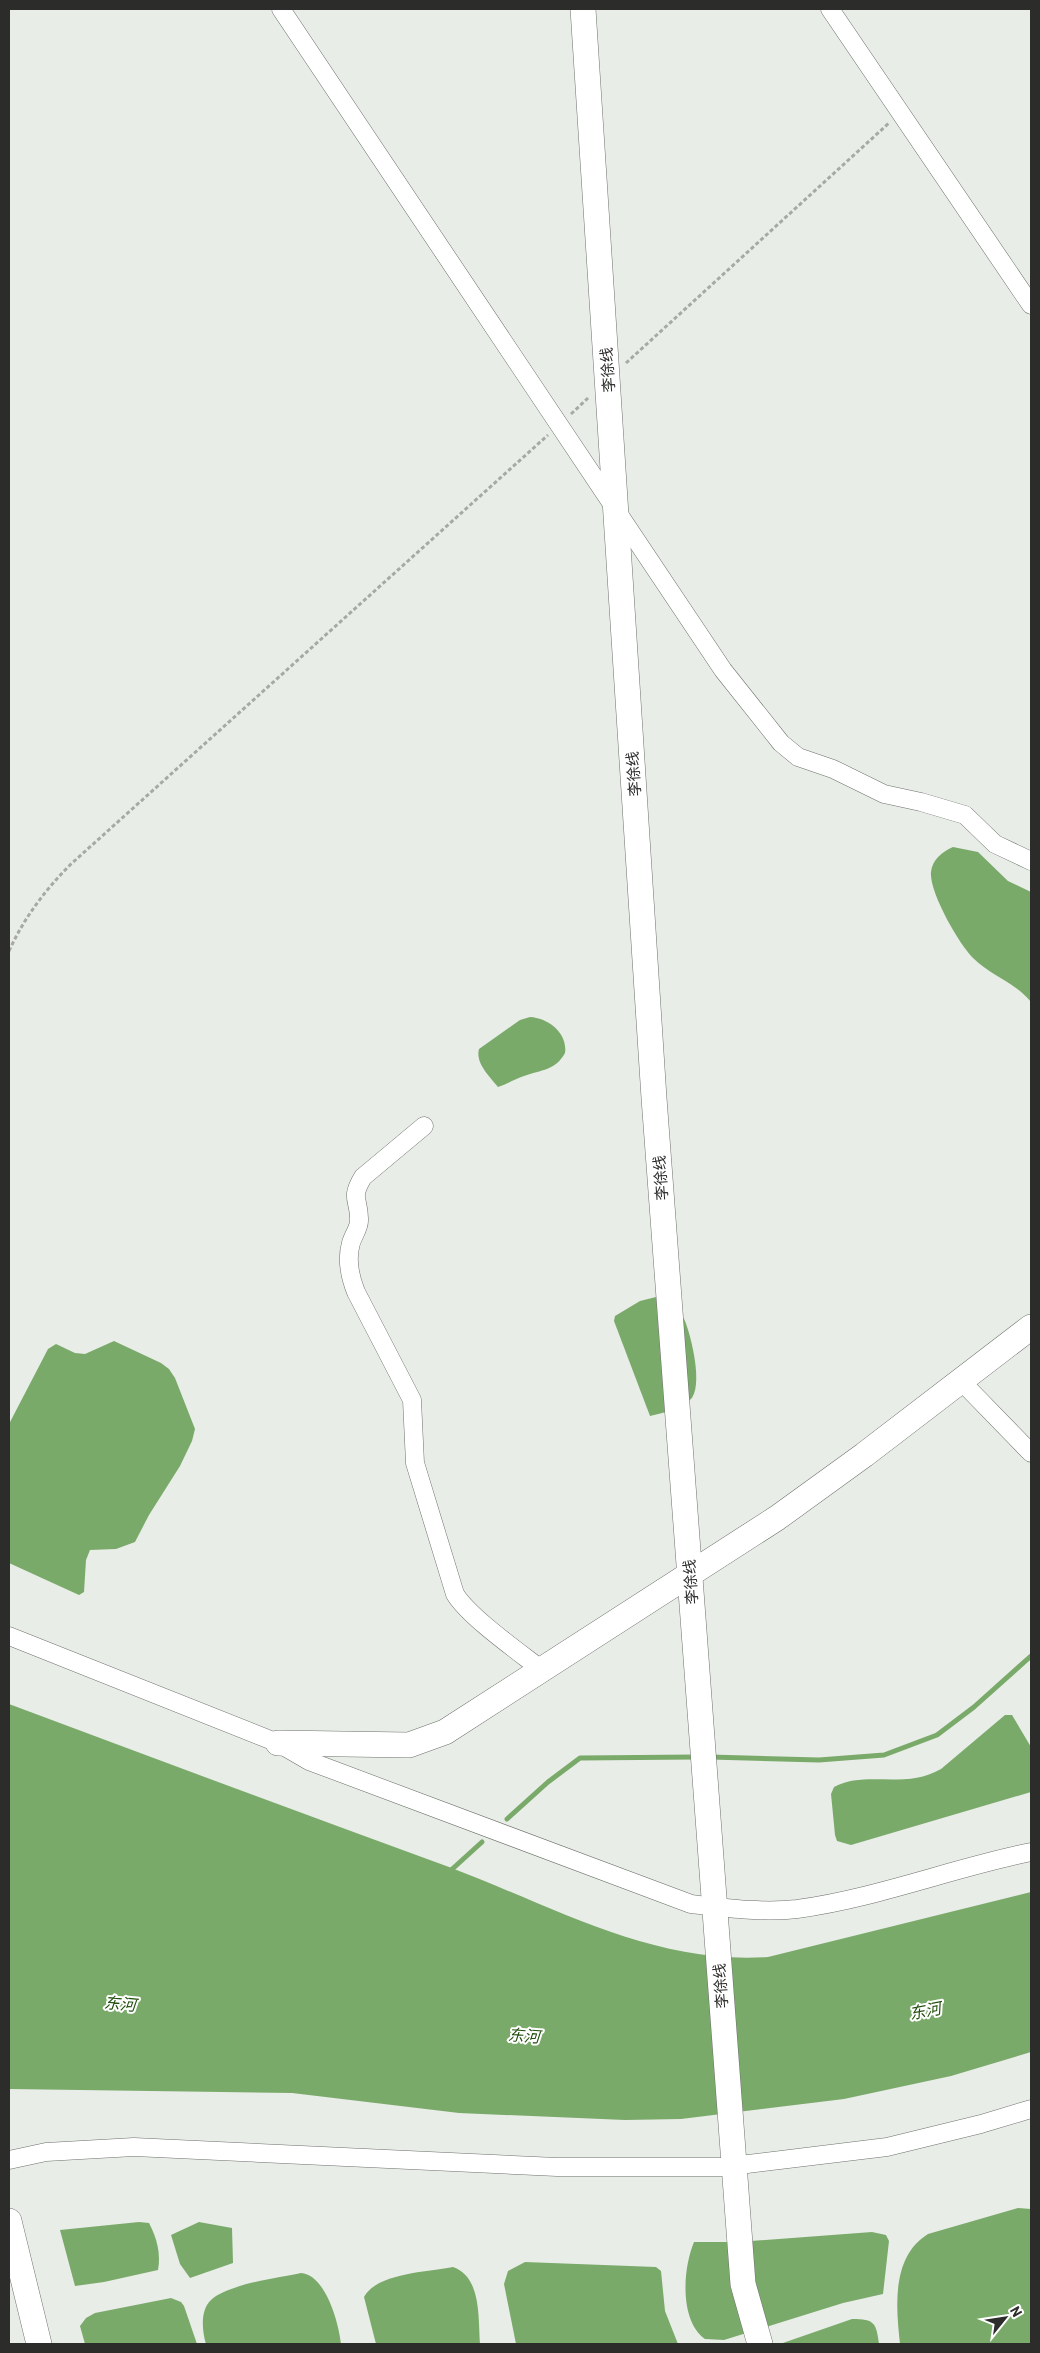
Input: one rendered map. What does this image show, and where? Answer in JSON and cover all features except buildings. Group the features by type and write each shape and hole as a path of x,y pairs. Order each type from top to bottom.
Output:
{"main road":[{"name":"李徐线","path":"584,9 654,1098 742,2274 743,2284 760,2344"},
{"path":"278,1743 409,1745 444,1732 777,1518 962,1381 1031,1327"},
{"path":"9,2221 39,2344"}],"street":[{"path":"281,9 723,670 788,751 798,757 833,769 884,794 965,815 995,844 1031,861"},
{"path":"830,9 1031,305"},
{"path":"424,1126 363,1177 357,1186 355,1201 359,1223 350,1244 349,1274 356,1292 412,1400 415,1463 455,1594 463,1604 542,1670"},
{"path":"962,1381 1031,1453"},
{"path":"9,1636 278,1743 308,1761 691,1904 738,1909 796,1909 860,1897 960,1868 1031,1852"},
{"path":"9,2160 46,2152 134,2147 494,2165 722,2167 887,2147 939,2135 1031,2109"}],"path":[{"path":"625,365 900,112"},
{"path":"9,951 33,908 71,864 596,391"}],"water":[{"path":"953,847 978,852 1008,881 1031,892 1031,1002 1018,989 987,970 973,958 960,941 946,917 935,892 931,872 933,864 939,856"},
{"path":"530,1017 543,1020 560,1033 565,1046 565,1053 553,1066 498,1087 481,1065 478,1054 479,1049 520,1020"},
{"path":"656,1297 673,1306 685,1321 693,1349 696,1384 694,1393 686,1403 650,1416 614,1321 615,1316 640,1301"},
{"path":"114,1341 161,1363 169,1369 175,1378 195,1429 192,1441 180,1466 149,1515 135,1542 116,1549 90,1550 86,1560 84,1592 79,1595 9,1563 9,1424 48,1349 56,1344 75,1353 85,1354"},
{"name":"东河","path":"9,1704 449,1867 604,1930 684,1952 726,1957 768,1957 1031,1892 1031,2052 951,2076 844,2099 681,2119 625,2120 459,2113 292,2093 9,2089"},
{"path":"1005,1715 1012,1715 1031,1747 1031,1792 851,1845 837,1841 831,1794 834,1787 846,1782 859,1780 914,1778 927,1775 941,1769"},
{"path":"1018,2208 1031,2209 1031,2344 900,2344 897,2314 899,2284 907,2256 916,2244 928,2234"},
{"path":"139,2222 149,2223 154,2234 159,2252 158,2270 104,2282 75,2286 60,2230"},
{"path":"199,2222 232,2228 233,2263 190,2278 180,2264 171,2235"},
{"path":"872,2232 886,2235 889,2241 883,2294 843,2303 724,2340 705,2339 691,2319 687,2307 686,2279 687,2265 694,2242 737,2242"},
{"path":"525,2262 656,2267 661,2271 665,2311 678,2344 516,2344 504,2284 508,2271"},
{"path":"453,2267 462,2272 474,2289 477,2300 480,2344 376,2344 364,2297 371,2289 391,2278"},
{"path":"301,2273 310,2276 318,2282 324,2291 334,2313 341,2344 206,2344 203,2327 205,2309 207,2304 219,2294 241,2286"},
{"path":"171,2298 181,2302 184,2306 197,2344 85,2344 80,2326 86,2318 95,2313"},
{"path":"852,2319 870,2321 877,2331 879,2344 780,2344"}],"waterway":[{"path":"710,1757 819,1760 884,1755 937,1735 974,1707 1031,1656"},
{"path":"507,1819 548,1782 580,1758 696,1757"},
{"path":"449,1872 482,1842"}]}
